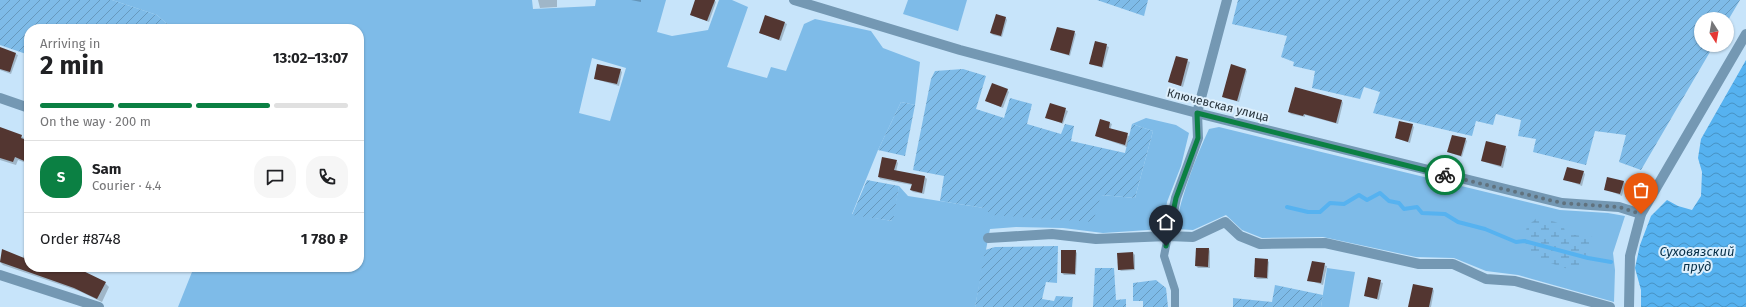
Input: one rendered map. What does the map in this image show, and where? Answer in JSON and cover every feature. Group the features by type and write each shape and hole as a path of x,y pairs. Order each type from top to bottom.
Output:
{"street":[{"name":"Ключевская улица","path":"794,0 960,50 1197,113 1562,203 1619,207 1641,214"},
{"path":"1168,236 1176,198 1198,138 1197,113 1227,0"},
{"path":"1629,307 1630,256 1641,214 1746,34"},
{"path":"0,98 24,106"},
{"path":"988,238 1052,234 1096,238 1168,236 1193,237 1225,222 1240,236 1260,244 1325,243 1419,264 1453,264 1486,279 1515,281 1610,307"},
{"path":"0,275 99,307"}],"lane":[{"path":"1168,236 1164,256 1175,290 1175,307"}],"green space":[{"path":"0,0 112,0 157,15 167,24 24,24 24,53 0,45"},
{"path":"112,0 532,0 533,9 595,6 596,0 666,0 657,32 672,36 708,30 719,0 732,0 748,7 727,67 767,78 771,67 786,71 804,24 815,19 871,31 883,48 920,62 915,105 901,102 878,150 852,214 892,221 899,186 908,196 984,208 1101,195 1135,198 1153,131 1132,124 1146,118 1176,125 1189,133 1181,166 1167,202 1163,229 1103,233 1063,228 1016,227 990,229 975,307 178,307 192,272 364,272 364,24 167,24 157,15","holes":["592,58 626,68 610,121 579,113"]},
{"path":"908,0 967,0 958,31 903,14"},
{"path":"1097,0 1148,0 1144,16"},
{"path":"1238,0 1740,0 1733,12 1694,12 1694,52 1710,52 1641,170 1619,162 1626,135 1595,131 1586,165 1533,152 1536,139 1518,136 1521,120 1496,114 1493,125 1476,121 1472,136 1373,113 1380,92 1364,87 1360,99 1312,88 1315,71 1293,66 1294,62 1281,57 1287,36 1232,24"},
{"path":"963,69 986,76 976,109 1004,118 1010,98 1032,104 1027,124 1061,134 1065,124 1074,126 1071,141 1125,153 1132,124 1153,131 1135,198 1101,195 1093,222 991,215 984,208 940,201 944,176 913,170 931,79 935,71"},
{"path":"901,102 915,105 905,156 878,150"},
{"path":"1219,127 1560,210 1608,213 1625,216 1613,253 1615,270 1614,302 1518,275 1486,271 1454,258 1416,257 1323,237 1262,238 1242,230 1226,215 1193,230 1175,229 1193,165 1209,129"},
{"path":"867,180 899,186 893,221 852,215"},
{"path":"1539,216 1563,225 1566,234 1593,237 1588,258 1580,272 1545,261 1530,250 1526,244 1526,229"},
{"path":"1058,246 1057,283 1046,282 1042,299 1054,301 1056,296 1073,297 1072,307 975,307 985,250 995,247"},
{"path":"1095,268 1114,268 1116,300 1126,299 1126,307 1093,307"},
{"path":"1327,268 1355,272 1349,307 1321,307"},
{"path":"1156,280 1166,288 1168,307 1143,307 1143,301 1133,301 1133,283"},
{"path":"1275,285 1323,295 1321,307 1233,307 1233,298 1272,302"}],"water":[{"name":"Суховязский пруд","path":"1746,60 1746,307 1641,307 1641,290 1635,268 1640,245 1651,216 1667,200 1678,206 1692,210 1701,196 1702,172 1698,158 1701,139"}],"building":[{"path":"695,0 715,0 707,21 690,15"},
{"path":"996,14 1006,17 1001,36 990,33"},
{"path":"765,15 785,22 779,40 759,33"},
{"path":"1057,27 1075,31 1069,55 1050,50"},
{"path":"1095,41 1107,44 1102,67 1089,64"},
{"path":"0,47 16,53 10,72 0,69"},
{"path":"1176,56 1188,59 1181,86 1168,82"},
{"path":"597,64 621,69 617,84 594,79"},
{"path":"1231,64 1246,69 1237,101 1222,97"},
{"path":"992,83 1008,89 1001,107 985,101"},
{"path":"1295,87 1342,100 1336,123 1304,114 1303,116 1288,112"},
{"path":"1050,103 1066,108 1062,123 1045,118"},
{"path":"1100,119 1110,122 1109,128 1128,133 1125,145 1095,136"},
{"path":"1399,121 1413,124 1408,142 1395,138"},
{"path":"0,127 22,135 21,138 24,139 24,161 15,157 13,162 0,158"},
{"path":"1452,135 1466,138 1461,156 1447,152"},
{"path":"1486,141 1506,146 1501,166 1481,161"},
{"path":"882,157 897,160 894,170 925,176 922,193 910,190 912,184 878,177"},
{"path":"1567,167 1584,171 1580,184 1563,180"},
{"path":"1607,177 1624,181 1620,194 1604,190"},
{"path":"1196,248 1209,248 1208,267 1195,266"},
{"path":"2,249 24,258 24,270 0,262"},
{"path":"1061,250 1076,250 1075,274 1061,273"},
{"path":"1133,252 1134,269 1118,270 1117,253"},
{"path":"1255,258 1268,259 1267,278 1254,277"},
{"path":"1312,261 1325,263 1321,283 1307,281"},
{"path":"28,272 85,272 106,282 97,299 74,288"},
{"path":"1368,277 1381,280 1377,299 1364,296"},
{"path":"1413,284 1433,288 1429,307 1408,307"}],"waterway":[{"path":"1287,207 1308,212 1320,212 1330,203 1344,204 1359,195 1367,200 1380,193 1389,201 1399,203 1404,209 1417,207 1422,213 1445,214 1458,222 1485,229 1516,242 1524,241 1588,258 1611,262"}],"way so far":[{"path":"1445,175 1562,203 1619,207 1641,214"}],"route":[{"path":"1166,246 1176,198 1198,138 1197,113 1445,175"}]}
